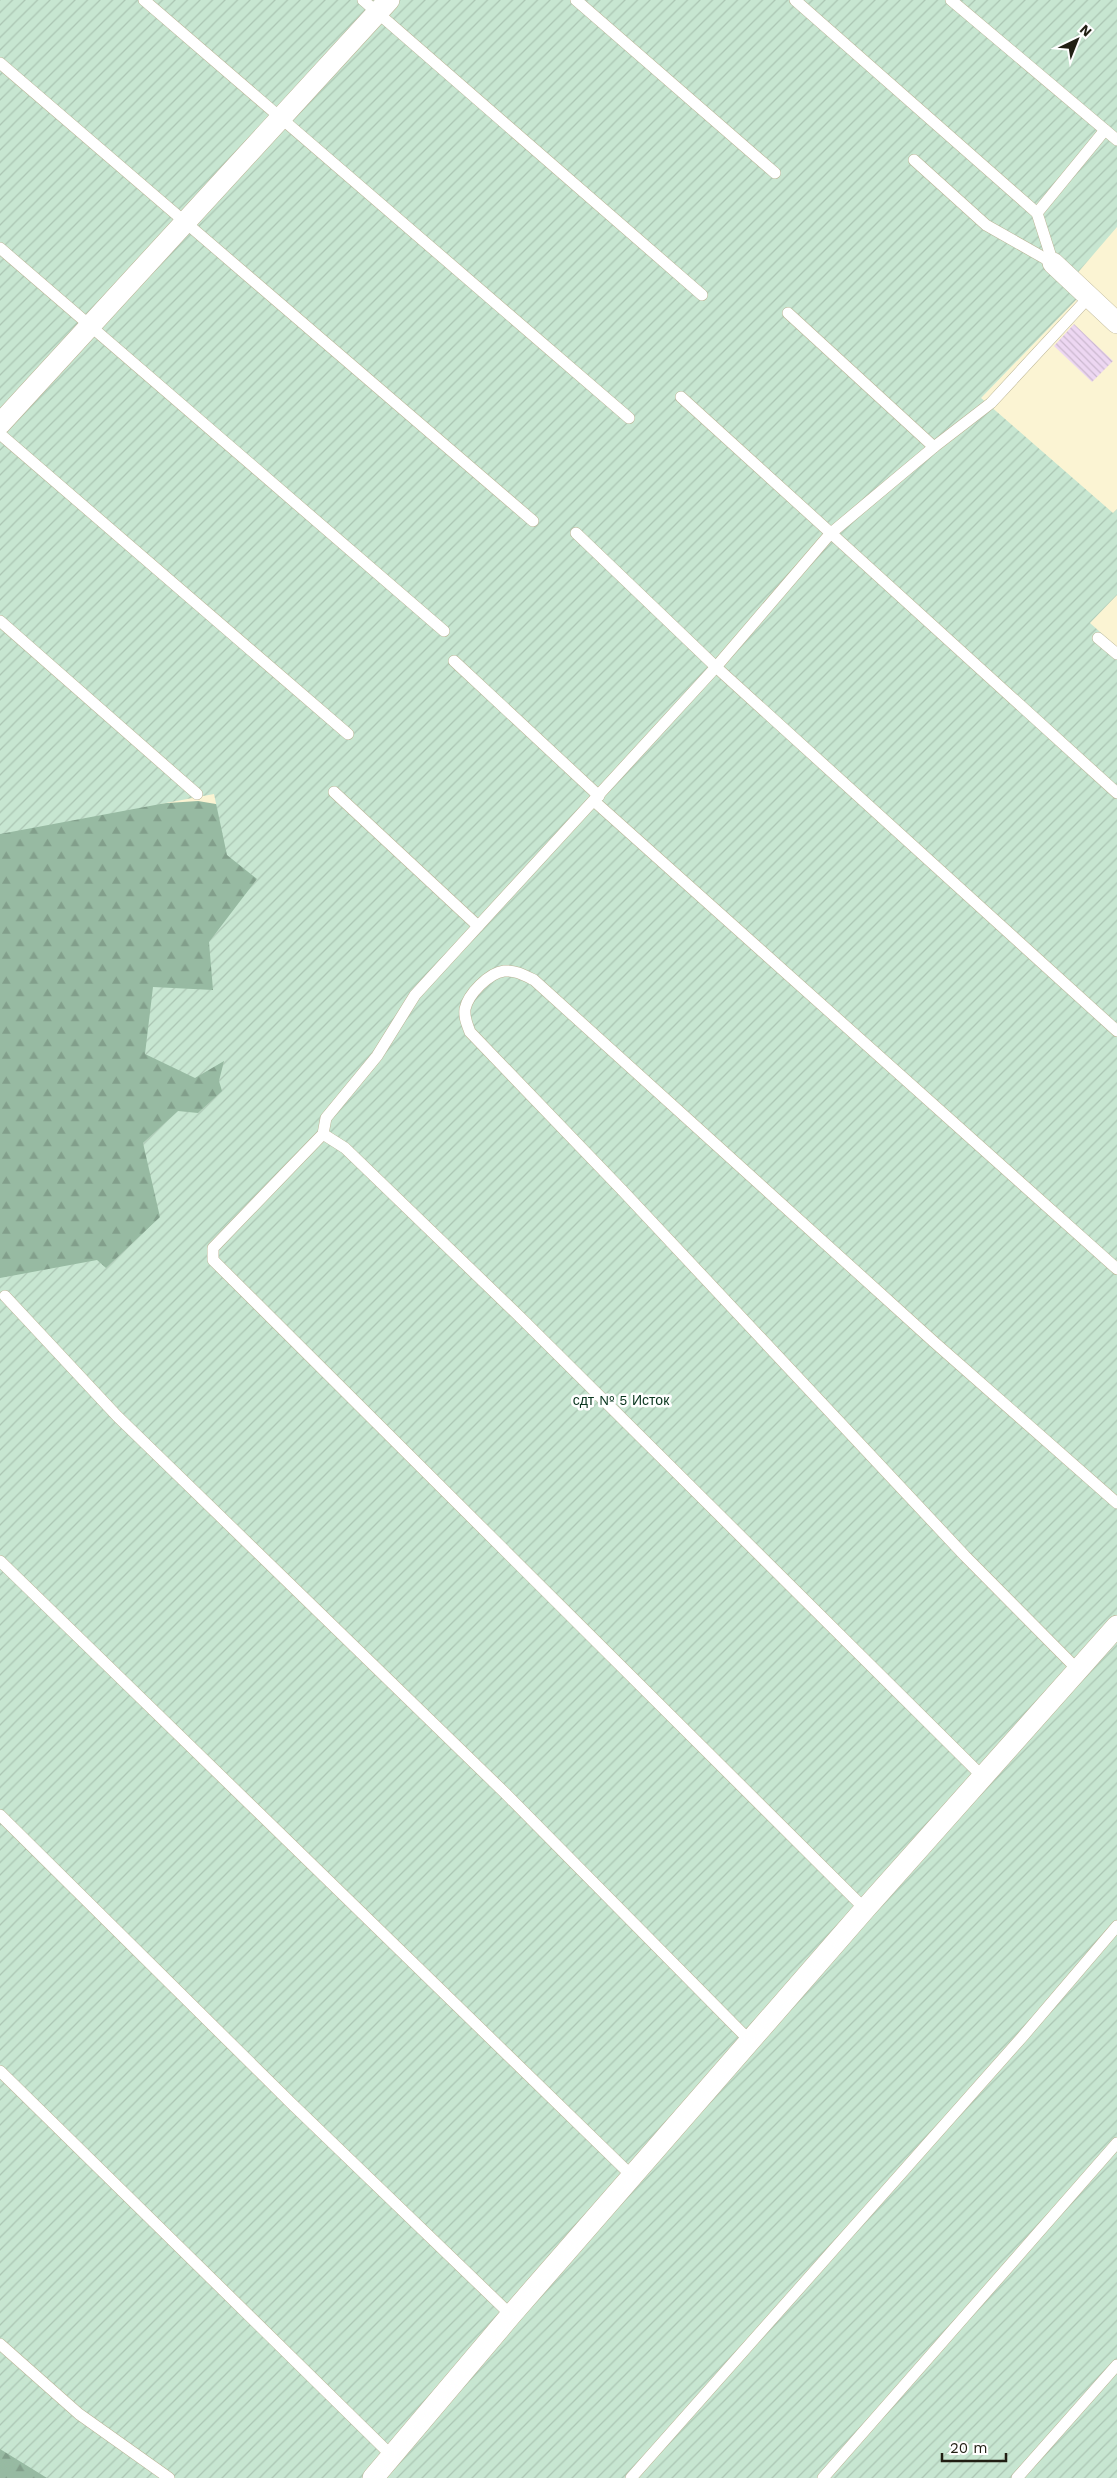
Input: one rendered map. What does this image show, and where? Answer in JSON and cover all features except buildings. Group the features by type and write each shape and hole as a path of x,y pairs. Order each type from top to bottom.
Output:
{"street":[{"path":"0,424 282,117 377,4"},
{"path":"1053,263 1117,323"},
{"path":"372,2478 511,2315 982,1776 1117,1626"}],"lane":[{"path":"144,0 629,418"},
{"path":"576,0 775,173"},
{"path":"795,0 1037,213 1053,263"},
{"path":"951,0 1117,140"},
{"path":"377,4 702,295"},
{"path":"0,62 533,521"},
{"path":"1037,213 1105,130"},
{"path":"914,160 986,224 1053,263"},
{"path":"0,248 444,630"},
{"path":"865,1910 213,1260 213,1248 323,1134 326,1118 377,1056 415,996 716,666 830,534 934,447 991,403 1088,297"},
{"path":"788,313 934,447"},
{"path":"681,397 1117,793"},
{"path":"0,434 348,734"},
{"path":"576,533 716,666 1117,1031"},
{"path":"0,621 197,794"},
{"path":"1098,638 1117,654"},
{"path":"454,661 596,799 1117,1269"},
{"path":"334,792 478,926"},
{"path":"1078,1670 965,1556 622,1190 470,1032 465,1020 466,1007 471,996 487,980 503,971 519,972 534,980 934,1342 1117,1503"},
{"path":"323,1134 345,1148 514,1312 982,1776"},
{"path":"4,1296 117,1416 504,1793 751,2042"},
{"path":"0,1561 633,2177"},
{"path":"0,1815 291,2103 511,2315"},
{"path":"631,2478 1024,2035 1117,1926"},
{"path":"0,2071 392,2456"},
{"path":"823,2478 1117,2143"},
{"path":"0,2344 78,2414 169,2478"},
{"path":"1017,2478 1117,2365"}],"green space":[{"name":"сдт № 5 Исток","path":"0,0 1117,0 1117,227 1068,284 1078,298 981,398 1113,513 1117,509 1117,595 1090,623 1117,647 1117,2478 47,2478 0,2449 0,1278 97,1260 106,1268 160,1217 143,1143 178,1111 198,1113 222,1091 219,1081 224,1061 195,1078 145,1054 153,987 213,990 209,942 257,879 227,855 214,794 0,834"},
{"path":"0,709 91,808 198,801 310,820 342,877 156,1276 0,1345"},
{"path":"0,2401 77,2478 0,2478"}]}
